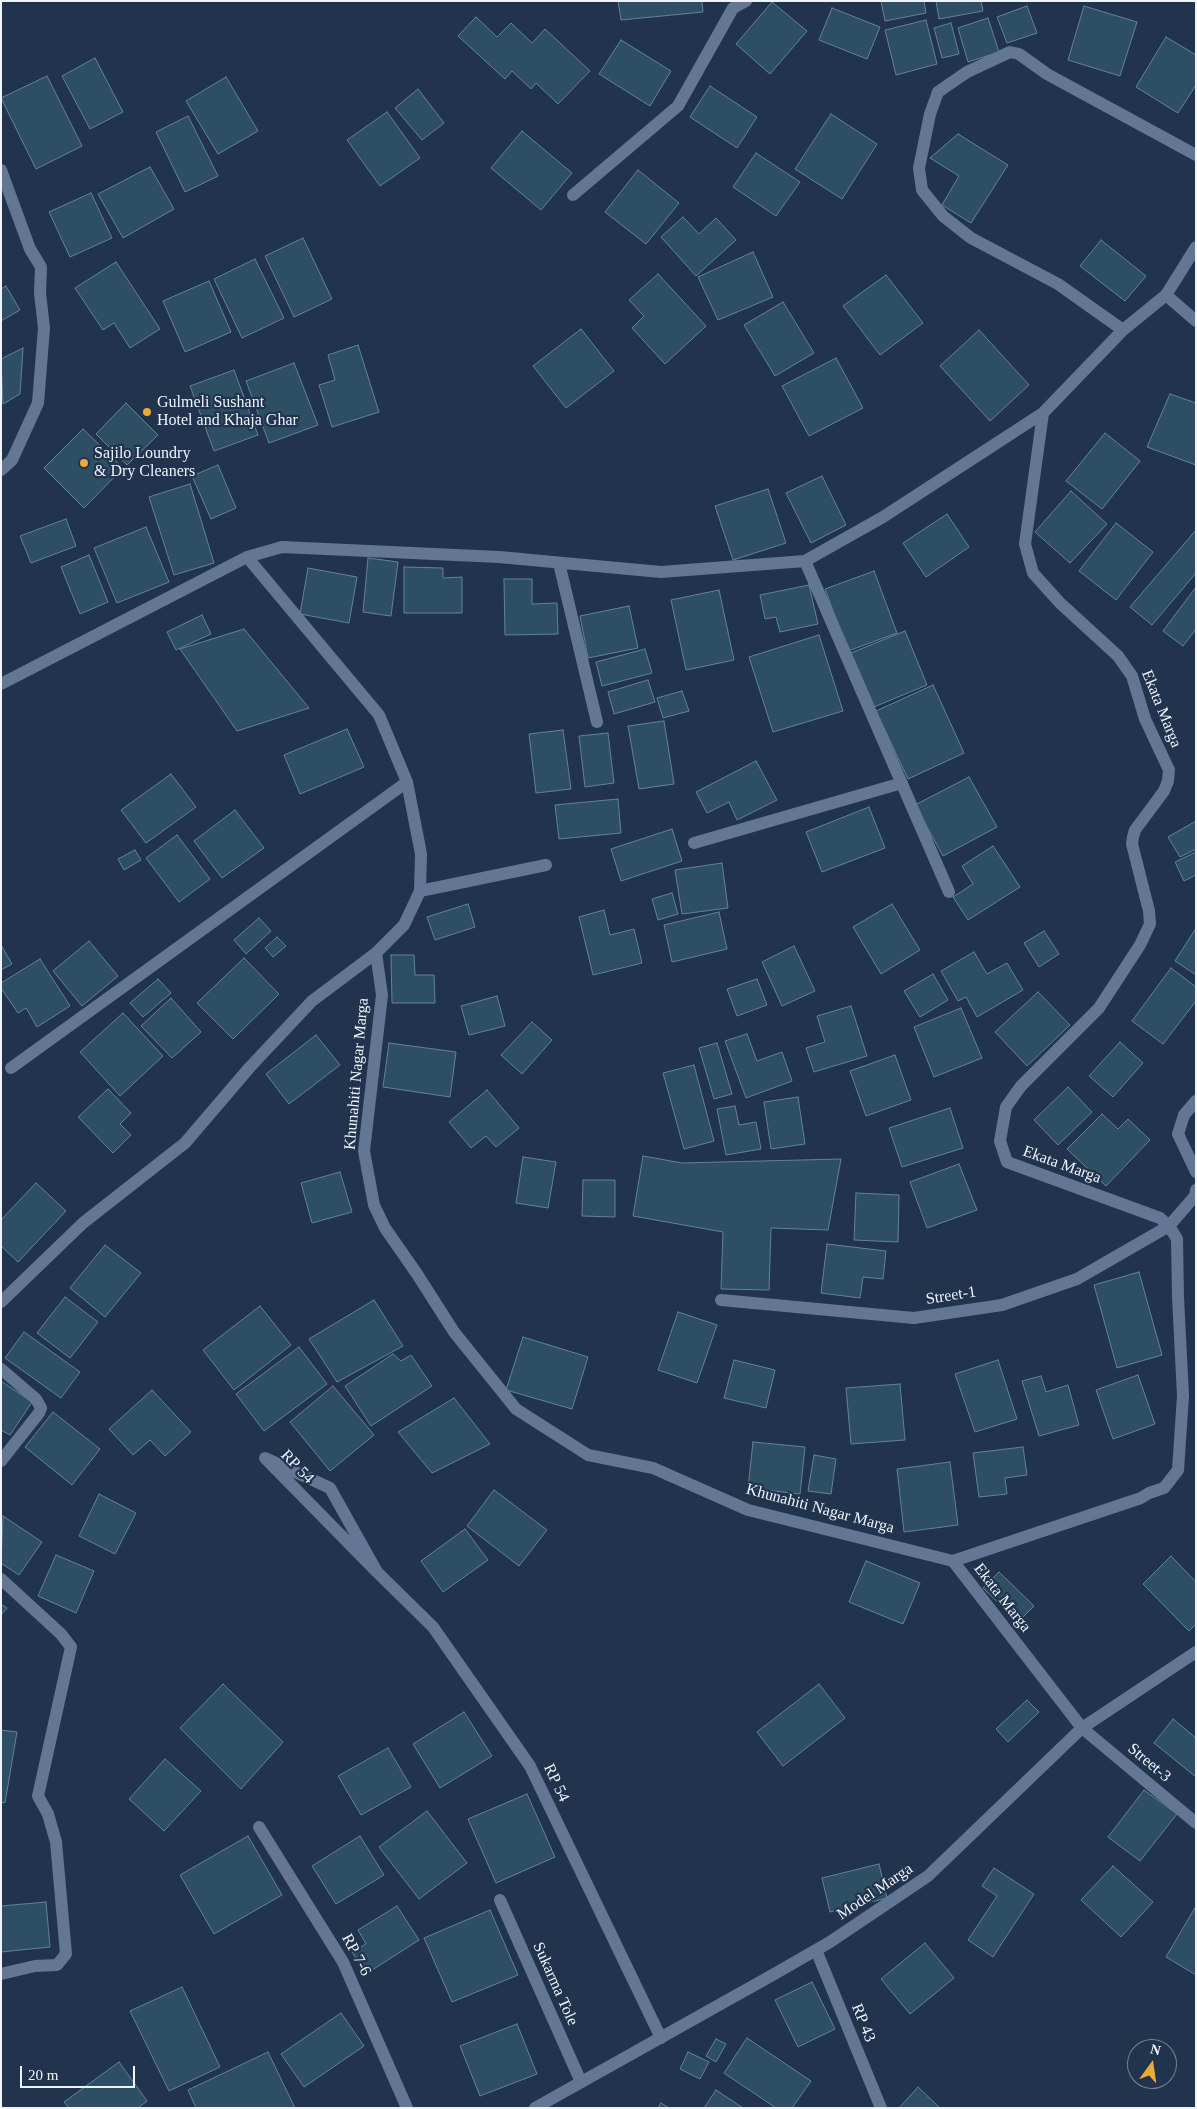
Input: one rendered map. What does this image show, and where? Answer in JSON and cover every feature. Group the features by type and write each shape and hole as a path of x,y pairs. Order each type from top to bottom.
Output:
{"street":[{"path":"573,195 678,106 733,8 746,1"},
{"path":"1123,330 1058,284 971,238 943,216 922,190 919,168 930,114 938,92 967,72 1010,52 1019,54 1048,74 1196,155"},
{"path":"1,170 30,249 41,267 40,293 44,328 38,404 12,460 1,470"},
{"path":"1,684 247,558 282,547 499,557 661,572 805,561 884,517 1043,413 1123,330 1166,295 1196,247"},
{"path":"1166,295 1196,321"},
{"name":"Ekata Marga","path":"1043,413 1026,544 1034,573 1060,603 1118,656 1132,676 1145,719 1169,770 1168,781 1164,791 1135,830 1132,844 1149,910 1150,924 1140,945 1099,1008 1021,1086 1006,1107 1000,1141 1006,1162 1160,1218 1169,1226 1178,1239 1178,1297 1183,1396 1178,1470 1164,1488 1141,1498 953,1561 1082,1728"},
{"path":"247,558 379,715 407,782 421,854 420,891 404,924 376,953"},
{"path":"805,561 949,892"},
{"path":"559,563 597,722"},
{"path":"11,1068 407,782"},
{"path":"694,843 902,783"},
{"path":"420,891 546,864"},
{"name":"Khunahiti Nagar Marga","path":"1,1302 83,1223 185,1143 250,1067 312,1001 376,953 382,995 364,1151 374,1205 385,1228 454,1332 516,1409 588,1455 653,1468 748,1510 953,1561"},
{"path":"1196,1101 1184,1115 1178,1134 1196,1172"},
{"name":"Street-1","path":"721,1300 914,1318 1002,1305 1077,1279 1169,1226 1195,1196 1196,1190"},
{"path":"1,1369 36,1399 41,1408 1,1461"},
{"name":"RP 54","path":"377,1572 330,1488 265,1458 377,1572 434,1626 530,1766 661,2038"},
{"path":"1,1579 61,1634 71,1647 38,1796 48,1814 56,1842 66,1954 57,1965 35,1966 1,1974"},
{"name":"Model Marga","path":"535,2108 816,1950 928,1876 1082,1728 1196,1652"},
{"name":"Street-3","path":"1082,1728 1196,1824"},
{"name":"RP 7-6","path":"259,1827 343,1962 407,2108"},
{"name":"Sukarma Tole","path":"500,1900 581,2082"},
{"name":"RP 43","path":"816,1950 880,2108"}],"building":[{"path":"618,1 702,1 703,12 621,20"},
{"path":"881,1 924,1 926,13 885,21"},
{"path":"936,1 981,1 983,11 939,19"},
{"path":"772,2 807,31 770,74 736,44"},
{"path":"1027,6 1037,33 1007,43 997,17"},
{"path":"1084,6 1137,22 1120,76 1068,60"},
{"path":"832,8 880,27 867,59 819,40"},
{"path":"476,17 497,37 511,23 532,43 545,29 590,71 558,104 536,83 531,89 512,71 505,79 458,36"},
{"path":"988,18 999,52 968,62 958,28"},
{"path":"926,20 937,64 896,75 885,30"},
{"path":"951,23 959,54 942,58 934,28"},
{"path":"1166,37 1196,55 1196,85 1178,113 1136,87"},
{"path":"621,40 671,71 650,106 599,74"},
{"path":"95,58 123,112 90,129 62,76"},
{"path":"47,76 82,146 36,169 1,98"},
{"path":"226,77 258,131 218,154 186,101"},
{"path":"710,86 757,117 737,148 690,117"},
{"path":"418,89 444,123 422,140 395,108"},
{"path":"387,112 420,158 380,186 347,140"},
{"path":"831,114 877,144 842,199 795,169"},
{"path":"188,116 218,176 185,192 156,132"},
{"path":"522,131 572,173 541,210 491,168"},
{"path":"958,134 1008,165 971,223 942,205 959,176 930,158"},
{"path":"756,153 800,182 776,216 733,187"},
{"path":"150,167 174,209 123,238 98,194"},
{"path":"638,170 679,203 646,244 605,212"},
{"path":"91,193 112,238 70,257 49,212"},
{"path":"683,217 699,234 716,218 736,240 696,276 661,237"},
{"path":"303,238 332,299 294,317 265,256"},
{"path":"1101,240 1146,276 1125,301 1080,266"},
{"path":"753,252 773,297 718,320 698,277"},
{"path":"255,259 284,318 242,338 214,279"},
{"path":"116,262 160,329 130,348 114,323 103,330 75,288"},
{"path":"658,274 706,326 665,364 632,328 644,316 629,300"},
{"path":"886,275 923,323 880,355 843,306"},
{"path":"209,281 231,332 185,352 163,301"},
{"path":"6,286 20,310 1,321 1,289"},
{"path":"783,302 814,353 775,376 744,325"},
{"path":"581,329 614,371 566,408 533,366"},
{"path":"979,330 1029,385 990,421 940,366"},
{"path":"358,345 379,412 332,427 319,385 335,380 328,355"},
{"path":"23,348 20,394 3,404 1,359"},
{"path":"836,358 863,408 809,436 782,386"},
{"path":"294,363 318,425 269,443 246,381"},
{"path":"234,370 258,435 214,451 190,386"},
{"path":"1170,394 1196,403 1196,465 1147,447"},
{"path":"126,403 158,435 127,465 96,434"},
{"path":"83,429 123,468 84,508 44,468"},
{"path":"1105,433 1140,461 1102,509 1066,481"},
{"path":"218,465 236,508 211,519 192,476"},
{"path":"822,476 846,525 811,543 786,493"},
{"path":"190,484 214,563 174,575 149,497"},
{"path":"768,489 786,543 733,560 715,506"},
{"path":"1071,491 1107,524 1070,563 1035,532"},
{"path":"947,514 969,547 926,577 903,543"},
{"path":"66,519 76,546 31,563 20,536"},
{"path":"1116,523 1153,552 1116,600 1079,571"},
{"path":"146,527 169,582 117,603 94,548"},
{"path":"1196,530 1196,573 1152,625 1130,607"},
{"path":"89,555 108,602 80,614 61,567"},
{"path":"368,558 398,562 391,616 363,612"},
{"path":"404,567 443,568 443,578 462,577 462,613 404,613"},
{"path":"308,568 357,577 349,623 300,614"},
{"path":"874,571 897,633 848,651 825,589"},
{"path":"504,579 532,579 532,604 557,603 558,634 505,635"},
{"path":"809,585 818,624 780,632 776,617 765,619 760,595"},
{"path":"1196,587 1196,629 1183,646 1163,631"},
{"path":"719,590 734,660 686,670 671,600"},
{"path":"629,606 638,648 588,658 580,616"},
{"path":"202,615 211,634 176,650 167,632"},
{"path":"244,629 309,708 237,731 180,649"},
{"path":"905,631 927,685 874,707 851,653"},
{"path":"819,635 843,711 773,732 749,657"},
{"path":"645,649 652,673 602,686 596,662"},
{"path":"648,680 655,702 614,714 608,692"},
{"path":"933,685 964,753 908,779 876,711"},
{"path":"682,691 689,711 663,718 657,698"},
{"path":"664,721 674,784 639,789 628,726"},
{"path":"347,729 364,767 300,794 284,755"},
{"path":"563,730 571,789 536,793 529,734"},
{"path":"608,733 614,783 585,787 579,736"},
{"path":"756,761 777,800 737,820 729,802 707,813 696,792"},
{"path":"171,774 196,807 146,843 121,810"},
{"path":"969,777 997,827 943,856 915,805"},
{"path":"618,799 621,833 559,839 555,805"},
{"path":"869,807 885,848 822,872 806,832"},
{"path":"235,810 264,848 222,878 194,841"},
{"path":"1196,821 1196,849 1180,857 1168,837"},
{"path":"672,829 682,861 621,881 611,849"},
{"path":"177,835 210,879 179,902 146,858"},
{"path":"993,846 1020,887 968,920 953,897 973,884 962,866"},
{"path":"135,850 141,860 124,870 118,859"},
{"path":"1196,852 1196,875 1184,881 1175,862"},
{"path":"722,863 728,908 682,914 675,870"},
{"path":"672,893 678,914 658,920 652,899"},
{"path":"468,904 475,927 435,940 427,917"},
{"path":"892,904 920,950 881,974 853,927"},
{"path":"604,910 610,935 634,929 642,963 593,975 579,917"},
{"path":"719,912 727,949 672,962 664,925"},
{"path":"259,918 271,931 246,954 234,940"},
{"path":"1196,928 1196,975 1175,961"},
{"path":"1044,931 1059,954 1039,967 1024,943"},
{"path":"277,937 286,946 273,957 265,948"},
{"path":"89,941 118,976 82,1006 53,971"},
{"path":"1,945 12,964 1,970"},
{"path":"794,946 815,991 782,1006 762,962"},
{"path":"974,952 987,974 1007,963 1023,990 977,1017 966,997 958,1001 941,971"},
{"path":"391,955 414,955 415,975 434,975 435,1003 392,1003"},
{"path":"244,958 279,994 233,1039 197,1003"},
{"path":"40,959 70,1006 37,1027 26,1008 18,1013 1,988 1,983"},
{"path":"1171,968 1196,987 1196,1001 1163,1044 1132,1021"},
{"path":"933,974 948,1000 920,1017 904,991"},
{"path":"158,979 171,993 143,1017 130,1003"},
{"path":"757,979 767,1005 737,1016 727,989"},
{"path":"1038,992 1070,1025 1027,1066 995,1032"},
{"path":"497,996 505,1026 469,1035 461,1006"},
{"path":"171,998 201,1032 172,1058 141,1026"},
{"path":"851,1006 867,1056 814,1072 806,1048 825,1042 817,1016"},
{"path":"961,1008 982,1058 934,1077 914,1027"},
{"path":"123,1013 163,1056 120,1096 80,1052"},
{"path":"532,1022 552,1040 522,1074 501,1055"},
{"path":"747,1034 757,1061 782,1052 792,1081 746,1098 725,1041"},
{"path":"316,1035 340,1065 289,1104 266,1074"},
{"path":"1120,1042 1143,1063 1113,1097 1089,1076"},
{"path":"389,1043 456,1052 450,1097 383,1087"},
{"path":"717,1043 732,1094 714,1099 699,1048"},
{"path":"895,1055 911,1100 866,1116 850,1071"},
{"path":"694,1065 714,1141 684,1149 663,1073"},
{"path":"1068,1087 1092,1112 1058,1145 1034,1120"},
{"path":"108,1089 131,1113 120,1124 131,1135 113,1153 78,1117"},
{"path":"487,1090 519,1128 496,1147 486,1136 471,1148 449,1122"},
{"path":"798,1097 805,1144 771,1149 764,1102"},
{"path":"735,1106 739,1125 756,1122 761,1149 726,1155 717,1109"},
{"path":"950,1108 963,1148 902,1167 889,1128"},
{"path":"1102,1114 1118,1129 1128,1119 1150,1140 1106,1186 1067,1149"},
{"path":"643,1156 682,1163 841,1159 828,1230 771,1228 769,1290 721,1289 723,1232 633,1216"},
{"path":"523,1157 556,1162 548,1208 516,1203"},
{"path":"959,1164 977,1210 927,1228 910,1182"},
{"path":"340,1172 352,1212 312,1223 301,1183"},
{"path":"583,1180 615,1180 615,1217 582,1216"},
{"path":"36,1183 66,1211 18,1262 1,1246 1,1220"},
{"path":"856,1193 899,1195 898,1242 854,1240"},
{"path":"827,1244 886,1251 883,1279 863,1277 860,1298 821,1293"},
{"path":"105,1245 141,1273 105,1317 70,1288"},
{"path":"1139,1272 1162,1355 1117,1368 1094,1285"},
{"path":"65,1297 98,1322 70,1358 37,1333"},
{"path":"374,1300 403,1346 337,1382 309,1339"},
{"path":"260,1306 291,1345 234,1390 203,1350"},
{"path":"678,1312 717,1325 697,1383 658,1370"},
{"path":"24,1332 80,1372 61,1398 5,1358"},
{"path":"523,1337 588,1357 572,1409 506,1390"},
{"path":"299,1347 327,1384 264,1431 236,1394"},
{"path":"393,1354 401,1361 411,1355 432,1386 371,1426 345,1386"},
{"path":"734,1360 775,1370 766,1408 724,1398"},
{"path":"998,1360 1017,1419 975,1432 955,1374"},
{"path":"1138,1375 1155,1424 1113,1439 1096,1390"},
{"path":"1041,1376 1046,1392 1068,1385 1079,1425 1039,1436 1022,1381"},
{"path":"1,1381 32,1402 10,1435 1,1430"},
{"path":"900,1384 905,1440 851,1444 846,1388"},
{"path":"333,1386 374,1435 330,1471 290,1422"},
{"path":"152,1390 191,1432 165,1456 150,1440 133,1455 109,1429"},
{"path":"454,1398 490,1444 432,1473 398,1432"},
{"path":"53,1412 100,1449 72,1485 25,1447"},
{"path":"753,1442 805,1447 800,1494 748,1488"},
{"path":"1023,1447 1027,1475 1005,1478 1007,1494 979,1497 973,1453"},
{"path":"814,1455 836,1459 831,1494 808,1491"},
{"path":"950,1462 958,1525 904,1532 897,1469"},
{"path":"494,1490 547,1530 519,1566 467,1526"},
{"path":"99,1494 136,1513 115,1554 79,1536"},
{"path":"3,1516 42,1542 19,1575 1,1563"},
{"path":"465,1529 488,1560 443,1592 421,1561"},
{"path":"56,1555 94,1571 76,1613 38,1596"},
{"path":"1171,1556 1196,1582 1196,1624 1189,1631 1143,1584"},
{"path":"866,1561 920,1583 903,1624 849,1602"},
{"path":"999,1572 1034,1606 1018,1622 983,1588"},
{"path":"1,1604 7,1608 1,1615"},
{"path":"223,1684 283,1742 241,1789 180,1728"},
{"path":"819,1684 845,1718 783,1766 757,1732"},
{"path":"1027,1700 1039,1712 1008,1742 996,1729"},
{"path":"464,1712 492,1756 440,1788 413,1744"},
{"path":"1173,1719 1196,1738 1196,1777 1154,1743"},
{"path":"1,1730 17,1732 5,1803 1,1802"},
{"path":"388,1748 411,1787 361,1815 338,1776"},
{"path":"165,1759 201,1791 164,1831 129,1799"},
{"path":"1144,1790 1177,1814 1140,1861 1108,1837"},
{"path":"527,1794 555,1857 496,1883 468,1819"},
{"path":"427,1811 467,1863 419,1899 379,1847"},
{"path":"248,1836 282,1895 214,1934 180,1875"},
{"path":"360,1836 384,1875 336,1904 312,1866"},
{"path":"879,1864 887,1898 830,1912 822,1878"},
{"path":"1113,1866 1153,1902 1121,1937 1081,1900"},
{"path":"994,1868 1034,1894 993,1957 968,1940 997,1896 982,1886"},
{"path":"46,1902 50,1947 1,1952 1,1906"},
{"path":"397,1906 419,1940 366,1974 352,1952 366,1944 358,1930"},
{"path":"1196,1906 1196,1975 1166,1957"},
{"path":"490,1910 518,1975 452,2002 424,1938"},
{"path":"925,1943 954,1978 910,2014 881,1979"},
{"path":"812,1982 835,2029 798,2047 775,2000"},
{"path":"182,1987 220,2067 169,2091 130,2011"},
{"path":"341,2013 364,2046 304,2087 281,2054"},
{"path":"517,2024 537,2074 480,2096 460,2046"},
{"path":"747,2038 811,2081 792,2108 776,2108 724,2073"},
{"path":"716,2039 726,2044 716,2062 706,2056"},
{"path":"268,2052 295,2108 196,2108 188,2090"},
{"path":"688,2052 709,2062 700,2079 680,2069"},
{"path":"119,2062 147,2101 138,2108 69,2108 64,2102"},
{"path":"918,2087 940,2108 899,2108"},
{"path":"716,2090 743,2108 704,2108"},
{"path":"661,2103 669,2108 658,2108"}],"place":[{"name":"Gulmeli Sushant Hotel and Khaja Ghar","path":"147,412"},
{"name":"Sajilo Loundry & Dry Cleaners","path":"84,463"}]}
